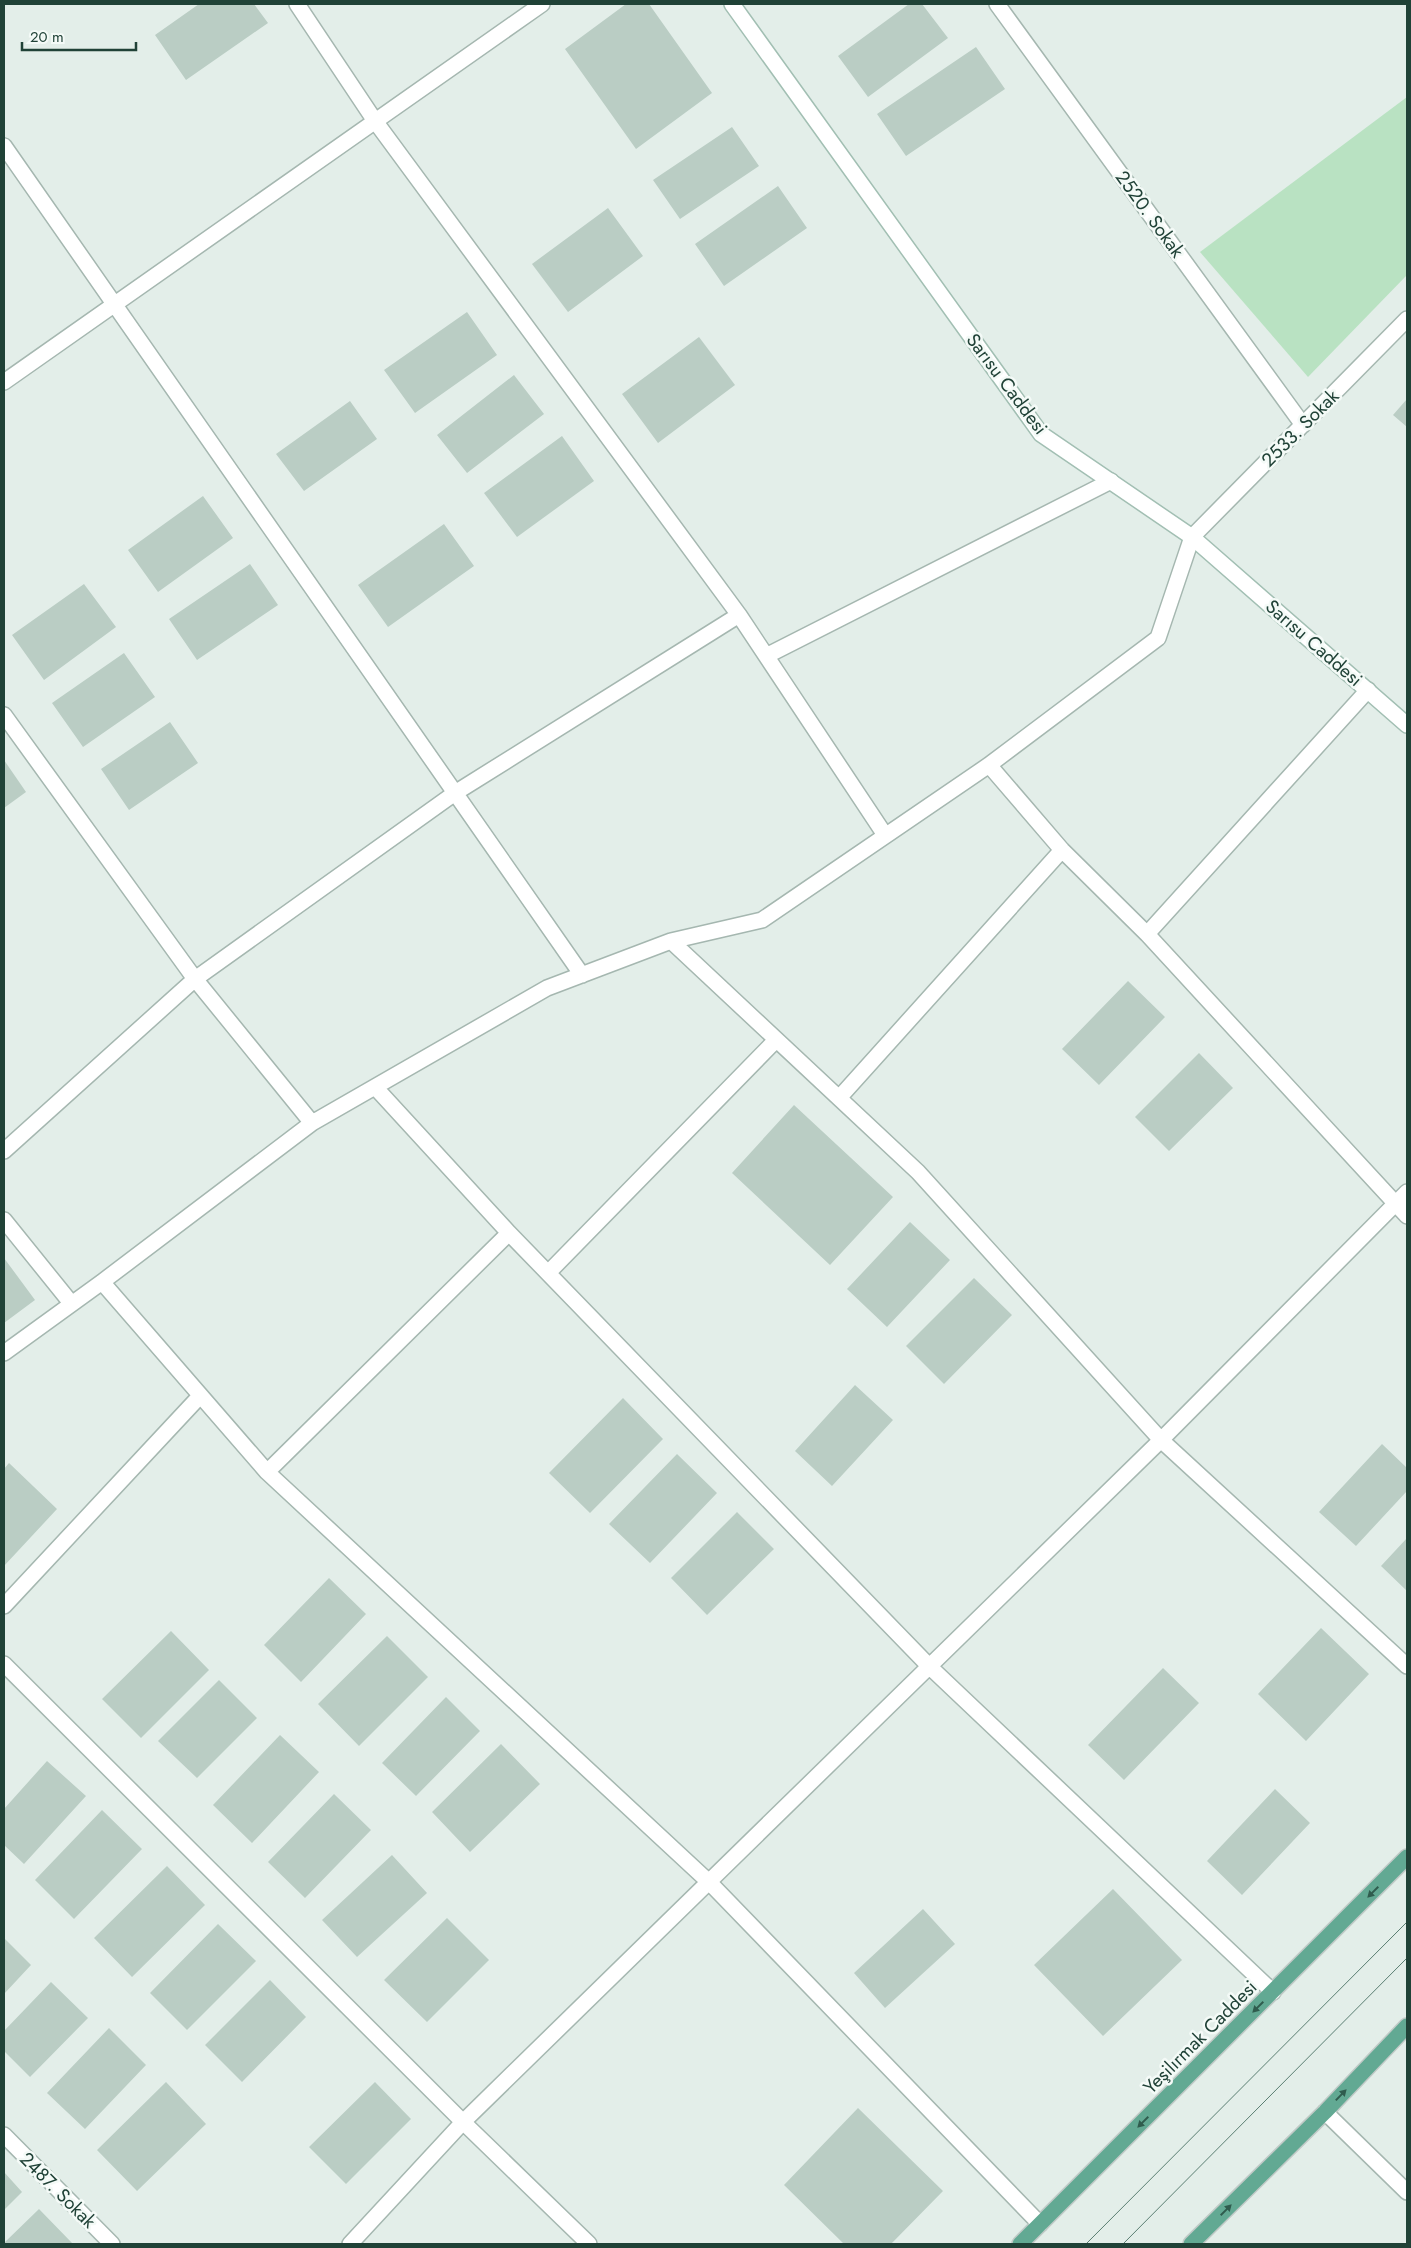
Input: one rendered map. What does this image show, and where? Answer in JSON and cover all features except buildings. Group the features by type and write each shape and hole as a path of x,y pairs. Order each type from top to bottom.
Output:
{"main road":[{"name":"Yeşilırmak Caddesi","path":"1020,2244 1407,1857"},
{"path":"1191,2244 1325,2112 1407,2026"}],"street":[{"path":"298,4 375,121 768,655 885,836"},
{"path":"4,382 542,4"},
{"name":"Sarısu Caddesi","path":"732,4 1041,434 1192,537 1407,725"},
{"name":"2520. Sokak","path":"997,4 1303,425"},
{"path":"4,146 582,975"},
{"name":"2533. Sokak","path":"1192,537 1407,319"},
{"path":"768,655 1111,481"},
{"path":"4,1353 102,1282 312,1123 547,988 671,942 762,920 989,765 1158,638 1192,537"},
{"path":"4,1151 195,979 455,793 739,615"},
{"path":"1146,934 1368,690"},
{"path":"4,715 195,979 312,1123"},
{"path":"989,765 1062,850 1146,934 1407,1216"},
{"path":"839,1098 1062,850"},
{"path":"671,942 918,1172 1161,1440 1407,1666"},
{"path":"548,1272 776,1040"},
{"path":"375,1087 509,1233 930,1666 1273,1992"},
{"path":"350,2244 463,2122 710,1883 1161,1440 1407,1192"},
{"path":"4,1220 71,1303"},
{"path":"267,1472 509,1233"},
{"path":"102,1282 267,1472 710,1883 1040,2224"},
{"path":"4,1606 200,1396"},
{"path":"4,1664 463,2122 589,2244"},
{"path":"1325,2112 1407,2192"},
{"name":"2487. Sokak","path":"4,2136 112,2244"}],"green space":[{"path":"1407,97 1407,275 1308,377 1200,252"}],"tram line":[{"path":"1086,2244 1407,1922"},
{"path":"1123,2244 1407,1958"}]}
